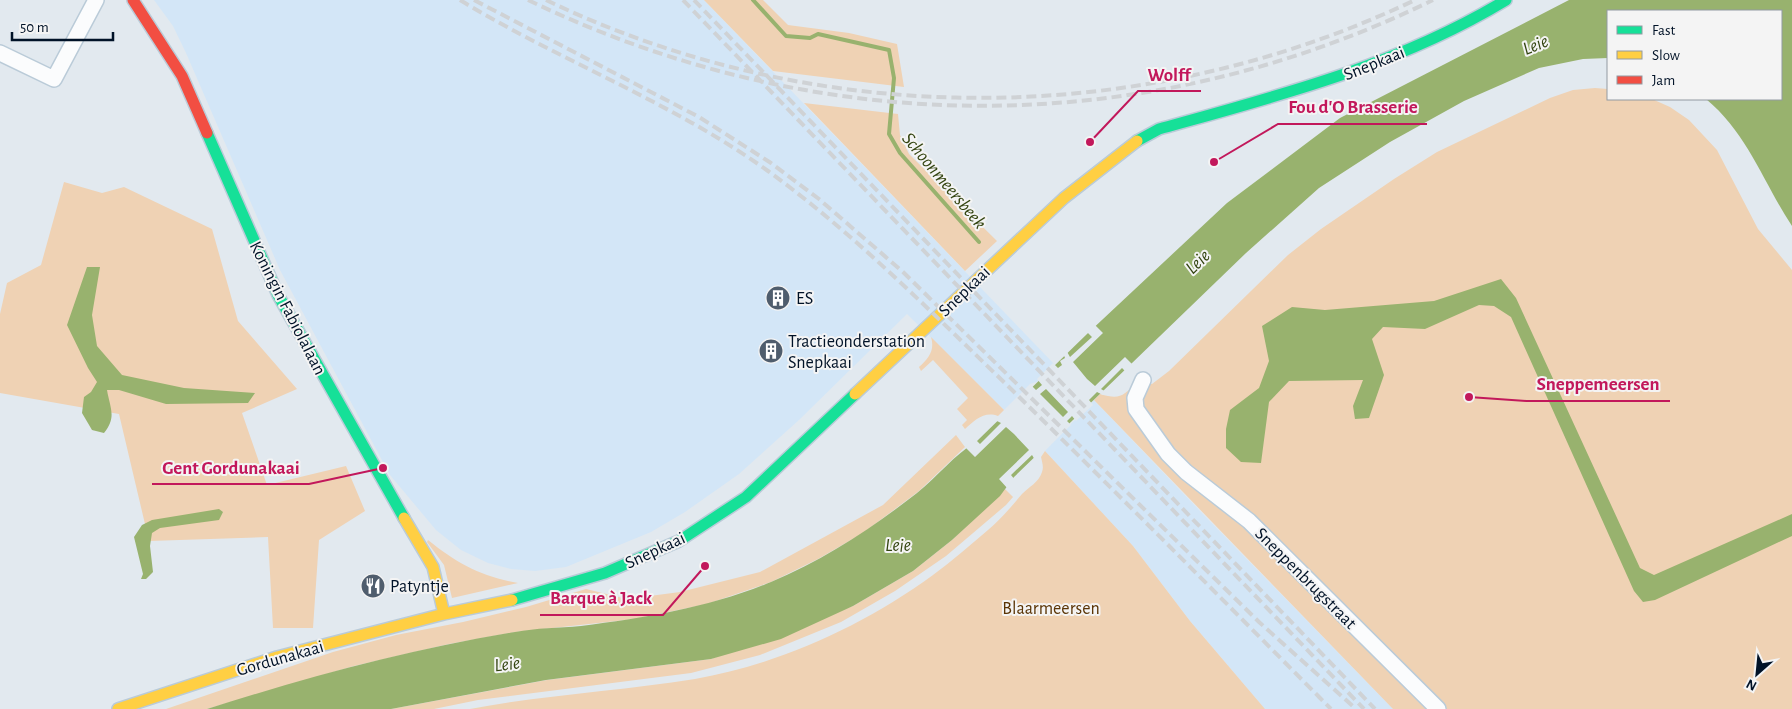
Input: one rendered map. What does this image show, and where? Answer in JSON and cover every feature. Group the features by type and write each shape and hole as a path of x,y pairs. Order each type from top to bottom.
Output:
{"street":[{"path":"0,54 54,79 96,0"},
{"name":"Koningin Fabiolalaan","path":"132,0 149,22 182,76 278,296 379,476 433,567 444,614"},
{"name":"Snepkaai","path":"444,614 517,599 605,573 679,541 740,502 1064,198 1110,159 1144,137 1179,123 1232,110 1316,85 1397,55 1483,14 1506,0"},
{"name":"Sneppenbrugstraat","path":"1143,380 1135,398 1136,410 1168,454 1186,472 1250,521 1438,709"},
{"name":"Gordunakaai","path":"118,709 277,657 444,614"}],"shaded area":[{"path":"154,0 704,0 1055,365 1039,381 1030,384 1004,410 907,314 799,420 739,474 685,512 651,532 566,567 535,571 511,569 488,563 461,550 436,530 390,475 280,270 186,53 173,26"},
{"path":"1094,400 1393,709 1265,709 1190,621 1133,546 1045,451"}],"green space":[{"path":"704,0 763,0 788,25 849,33 897,44 904,87 773,71"},
{"path":"1607,89 1607,100 1654,100 1670,107 1689,120 1717,150 1758,229 1792,270 1792,709 1393,709 1094,400 1100,394 1112,397 1121,396 1137,382 1152,384 1169,371 1288,255 1321,229 1394,179 1437,152 1550,98 1573,90"},
{"path":"804,103 898,114 900,135 909,154 997,241 965,271"},
{"path":"64,182 102,193 124,187 212,229 238,321 297,389 242,413 267,485 346,466 365,511 319,540 313,628 273,628 268,537 149,541 119,414 0,393 0,314 7,283 41,265"},
{"path":"931,337 1004,410 998,416 984,416 965,429 962,425 967,420 957,409 968,398 933,360 921,371 919,367 932,350"},
{"path":"956,435 965,447 919,491 863,533 818,559 771,582 707,604 635,619 516,632 449,644 354,666 207,709 166,709 333,652 396,635 526,607 586,589 627,599 680,592 760,572 883,505"},
{"name":"Blaarmeersen","path":"1045,451 1133,546 1190,621 1265,709 470,709 526,700 695,679 758,664 820,641 878,611 933,575 961,553 997,522 1022,494 1039,479 1043,468 1041,457"},
{"path":"1005,489 1013,497 1006,505 946,556 895,591 841,622 760,655 691,673 478,700 434,709 391,709 547,680 711,659 853,606 913,571 952,540"},
{"path":"428,540 449,556 470,568 492,577 518,583 452,598 444,565 427,542"}],"water":[{"name":"Leie","path":"1569,0 1792,0 1792,226 1744,143 1721,113 1707,100 1782,100 1782,10 1607,10 1607,58 1583,59 1539,68 1464,101 1390,142 1319,188 1246,253 1014,477 1000,496 952,540 913,571 853,606 781,639 711,659 546,680 391,709 207,709 321,675 398,655 523,631 630,619 702,605 748,591 810,564 865,531 917,493 977,441 1087,334 1227,203 1340,118"},
{"path":"87,267 100,267 92,315 97,346 122,375 184,388 255,393 248,403 166,404 119,390 107,390 112,412 110,422 104,433 92,430 82,413 84,397 91,392 97,382 67,325"},
{"path":"1501,279 1516,298 1640,568 1654,575 1792,514 1792,536 1655,600 1643,602 1634,591 1511,317 1494,306 1479,305 1425,329 1383,327 1372,339 1384,375 1369,418 1355,419 1353,406 1363,380 1289,381 1269,402 1261,463 1241,462 1226,448 1226,429 1230,410 1259,388 1269,361 1262,326 1292,307 1325,310 1434,301"},
{"path":"219,509 223,512 219,520 160,528 152,533 150,546 153,572 146,579 141,579 143,574 134,537 142,525 152,520"}],"pier":[{"path":"1094,324 1103,333 1073,362 1095,386 1125,357 1134,366 1127,373 1122,368 1101,389 1106,392 1103,395 1097,392 1089,400 1093,405 1076,421 1072,416 1067,421 1071,425 1035,460 1032,455 1011,475 1015,480 1008,489 999,479 1029,450 1014,434 1006,427 975,457 965,447 975,439 980,444 1001,423 995,420 1031,385 1036,390 1042,385 1037,379 1053,363 1058,368 1062,365 1060,361 1065,358 1063,353 1066,350 1070,357 1092,337 1086,331","holes":["1046,389 1068,412 1063,417 1040,394"]}],"waterway":[{"name":"Schoonmeersbeek","path":"753,0 786,36 810,38 818,34 889,50 894,78 889,134 900,153 979,242"}],"railway":[{"path":"460,0 537,43 655,103 731,146 768,171 832,221 892,275 1009,387 1331,709"},
{"path":"474,0 699,117 771,163 819,199 903,272 1259,622 1356,709"},
{"path":"528,0 638,46 751,79 866,99 981,106 1096,99 1210,80 1322,47 1433,0"},
{"path":"546,0 651,43 759,74 869,92 981,98 1092,92 1202,73 1310,43 1415,0"},
{"path":"683,0 1364,709"},
{"path":"694,0 1375,709"}],"traffic: fast":[{"path":"1137,141 1159,129 1293,91 1381,61 1465,23 1506,0"},
{"path":"207,133 278,295 404,518"},
{"path":"512,600 605,573 679,541 746,497 855,394"}],"traffic: slow":[{"path":"855,394 1064,198 1137,141"},
{"path":"404,518 433,567 444,614"},
{"path":"118,709 277,657 444,614 512,600"}],"traffic: jam":[{"path":"133,0 182,76 207,133"}],"place":[{"name":"Wolff","path":"1090,142"},
{"name":"Fou d'O Brasserie","path":"1214,162"},
{"name":"ES","path":"778,298"},
{"name":"Tractieonderstation Snepkaai","path":"771,351"},
{"name":"Sneppemeersen","path":"1469,397"},
{"name":"Gent Gordunakaai","path":"383,468"},
{"name":"Barque à Jack","path":"705,566"},
{"name":"Patyntje","path":"373,586"}]}
